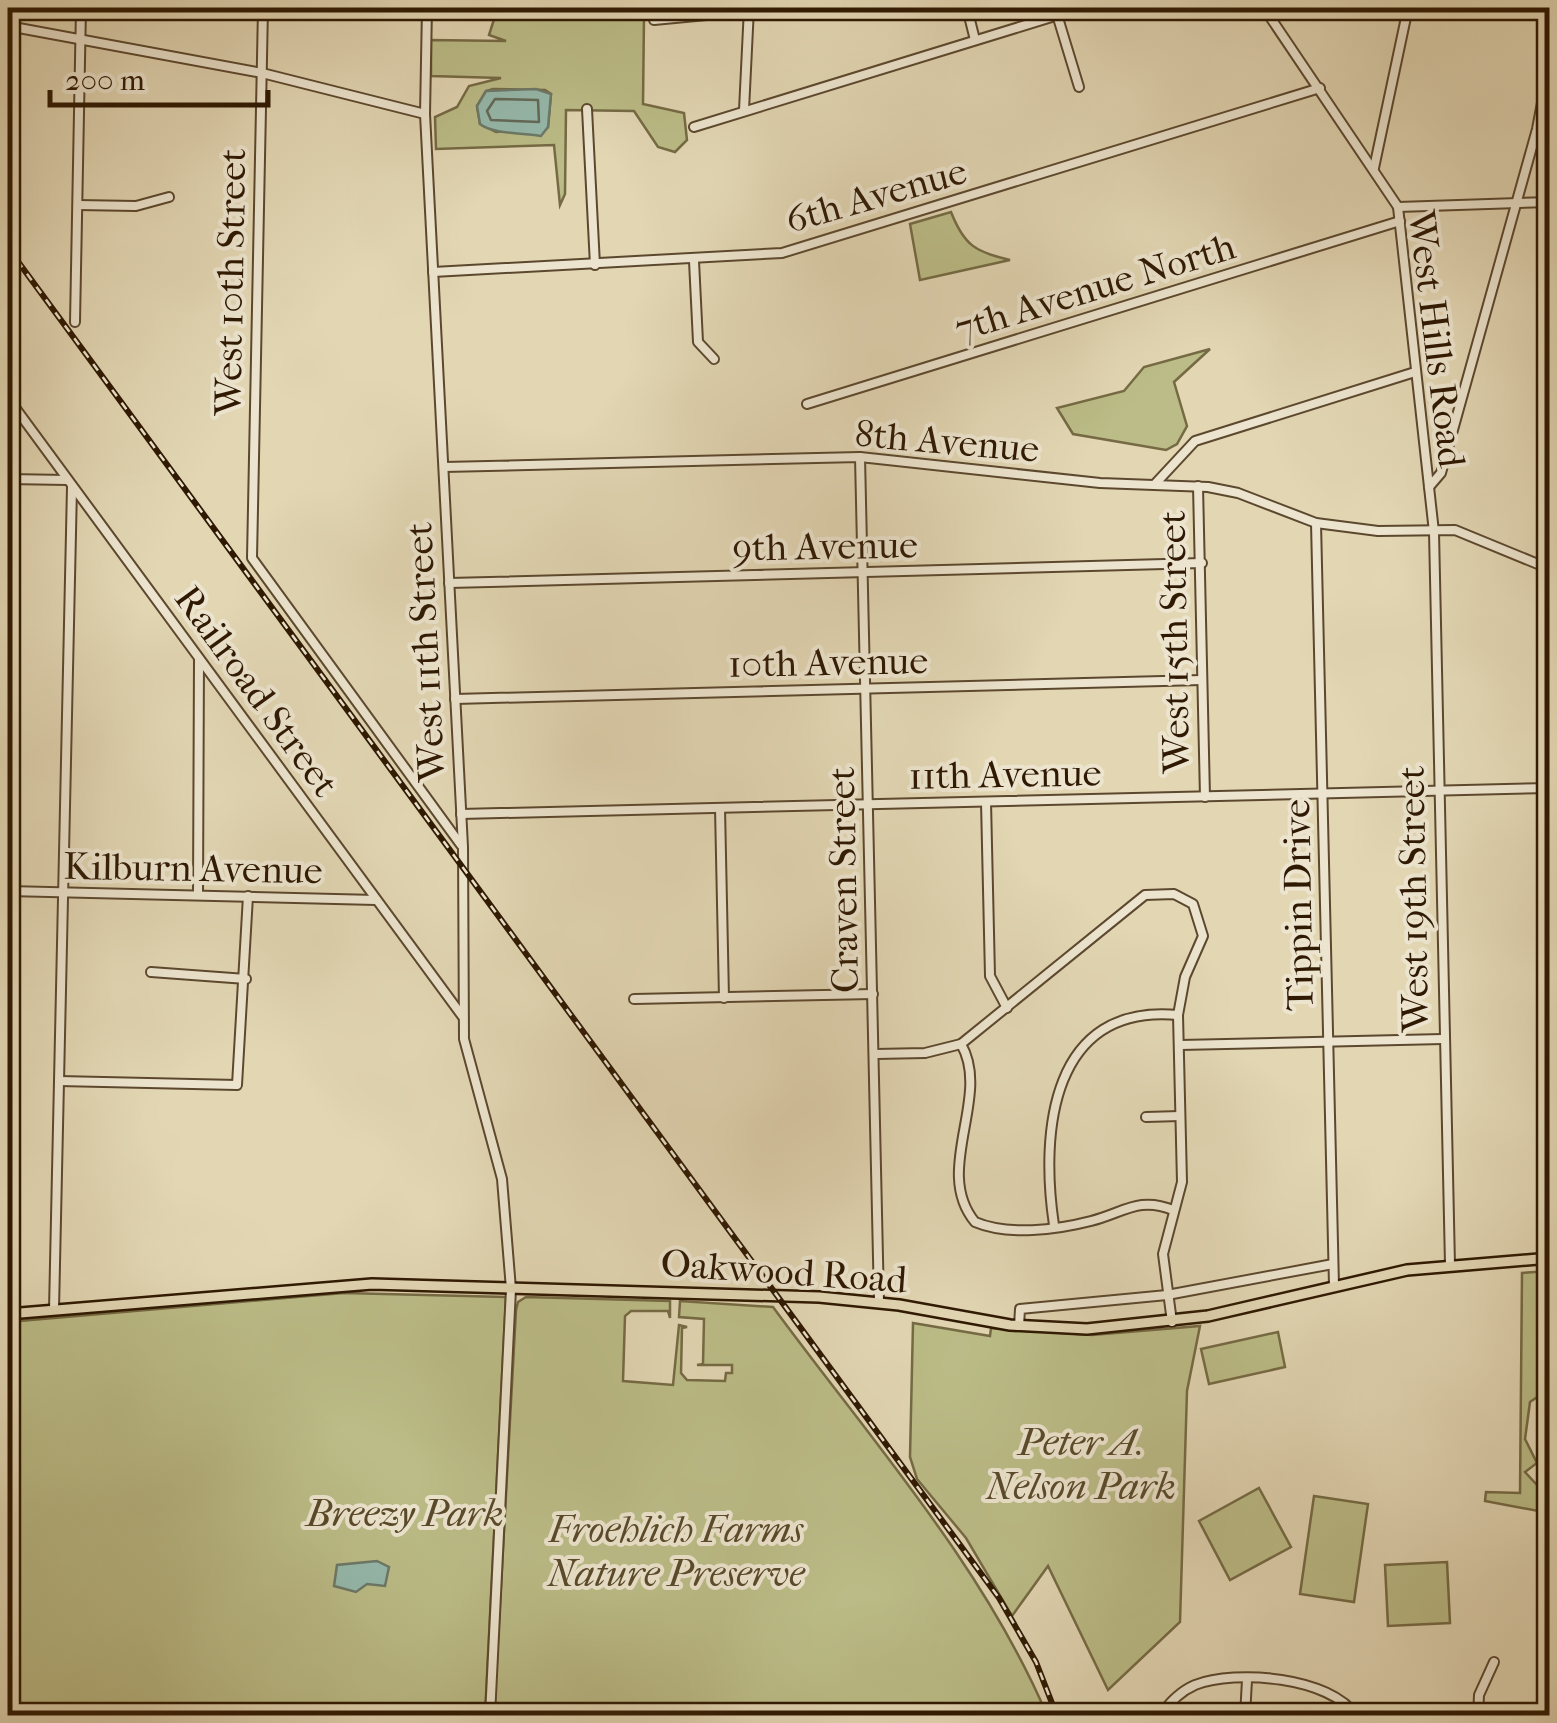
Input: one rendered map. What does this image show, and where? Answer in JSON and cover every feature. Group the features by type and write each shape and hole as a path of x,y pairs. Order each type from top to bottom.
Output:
{"main road":[{"name":"Oakwood Road","path":"8,1314 343,1285 880,1302 1019,1326 1087,1329 1172,1322 1450,1265 1550,1258"}],"street":[{"path":"75,322 81,8"},
{"name":"West 10th Street","path":"264,8 252,558 462,847"},
{"name":"West 11th Street","path":"426,8 425,114 461,814 463,1017 468,1058 502,1180 510,1289 490,1716"},
{"path":"654,8 654,20 749,9 744,110"},
{"path":"967,8 976,40"},
{"path":"694,127 976,40 1056,11 1082,8"},
{"name":"West Hills Road","path":"1264,8 1398,208 1434,532"},
{"path":"1374,168 1408,8"},
{"path":"1056,11 1078,86"},
{"path":"8,26 262,72 425,114"},
{"path":"1428,488 1441,473 1517,200 1550,61"},
{"name":"6th Avenue","path":"434,272 694,261 782,252 1320,88"},
{"path":"587,109 594,265"},
{"path":"78,205 136,206 168,197"},
{"path":"1398,208 1517,200 1550,202"},
{"name":"7th Avenue North","path":"807,404 1400,221"},
{"path":"694,261 698,342 714,358"},
{"path":"1155,484 1196,441 1415,372"},
{"name":"Railroad Street","path":"8,398 463,1017"},
{"name":"8th Avenue","path":"444,467 860,458 1100,483 1198,486 1238,493 1316,523 1434,532"},
{"name":"Craven Street","path":"860,458 880,1302"},
{"path":"8,478 70,483 54,1310"},
{"name":"West 15th Street","path":"1198,486 1205,797"},
{"name":"Tippin Drive","path":"1316,523 1334,1286"},
{"path":"1434,532 1455,530 1549,569 1550,616"},
{"name":"West 19th Street","path":"1434,532 1450,1265"},
{"name":"9th Avenue","path":"449,583 1202,562"},
{"path":"198,894 199,659"},
{"name":"10th Avenue","path":"455,698 1202,680"},
{"name":"11th Avenue","path":"461,814 1550,788"},
{"path":"986,802 990,976 996,995 1007,1008"},
{"path":"720,808 724,998"},
{"name":"Kilburn Avenue","path":"8,891 376,900"},
{"path":"876,1054 925,1053 961,1044 1145,895 1159,892 1184,898 1203,926 1200,948 1186,977 1178,1015 1182,1182 1164,1239 1172,1322"},
{"path":"59,1081 237,1086 248,896"},
{"path":"151,972 246,979"},
{"path":"634,999 873,994"},
{"path":"1054,1226 1048,1139 1054,1098 1069,1066 1095,1038 1124,1018 1178,1015"},
{"path":"1180,1045 1443,1039"},
{"path":"961,1044 972,1074 960,1145 962,1190 968,1215 990,1229 1008,1231 1088,1222 1137,1203 1173,1210"},
{"path":"1146,1116 1180,1116"},
{"path":"1019,1326 1020,1309 1167,1295 1333,1264"},
{"path":"1478,1716 1479,1695 1494,1662"},
{"path":"1160,1716 1191,1687 1208,1681 1247,1680 1316,1686 1345,1701 1356,1716"},
{"path":"1245,1716 1247,1680"}],"green space":[{"path":"607,8 609,18 644,16 643,104 684,113 687,140 675,152 658,147 634,111 566,110 565,194 560,205 554,145 436,149 435,117 457,107 469,86 501,78 431,76 431,40 506,41 489,35 497,10","holes":["545,90 551,94 548,127 496,132 480,124 477,106 486,91"]},
{"path":"951,212 972,245 1010,260 920,280 910,224"},
{"path":"1210,349 1174,382 1187,426 1177,444 1166,450 1073,434 1057,408 1124,391 1144,367"},
{"path":"1549,1271 1549,1389 1530,1402 1525,1439 1537,1463 1525,1472 1549,1498 1549,1513 1485,1501 1486,1492 1520,1493 1522,1273"},
{"name":"Froehlich Farms Nature Preserve","path":"344,1293 506,1297 485,1715 8,1716 8,1322"},
{"name":"Froehlich Farms Nature Preserve","path":"526,1297 670,1301 670,1318 668,1311 631,1311 625,1316 623,1381 673,1385 679,1325 687,1327 682,1328 681,1373 687,1380 725,1381 726,1373 732,1373 732,1365 697,1365 703,1364 704,1319 679,1317 680,1301 773,1307 958,1555 1021,1660 1047,1715 494,1715 516,1310 518,1302"},
{"name":"Peter A. Nelson Park","path":"913,1323 990,1336 991,1328 1092,1335 1200,1326 1187,1391 1180,1622 1108,1690 1048,1566 1012,1616 966,1538 917,1479 910,1457"},
{"path":"1278,1332 1285,1367 1209,1384 1201,1349"},
{"path":"1259,1488 1291,1547 1230,1580 1199,1521"},
{"path":"1314,1496 1368,1504 1354,1602 1300,1594"},
{"path":"1447,1562 1450,1623 1388,1626 1385,1565"}],"water":[{"path":"536,89 551,94 548,127 541,136 500,131 480,124 477,106 486,91"},
{"path":"377,1561 389,1567 385,1586 367,1584 356,1592 334,1586 337,1565"}],"railway":[{"path":"8,248 999,1598 1036,1662 1057,1716"}],"park label":[{"name":"Breezy Park","path":"405,1513"}]}
